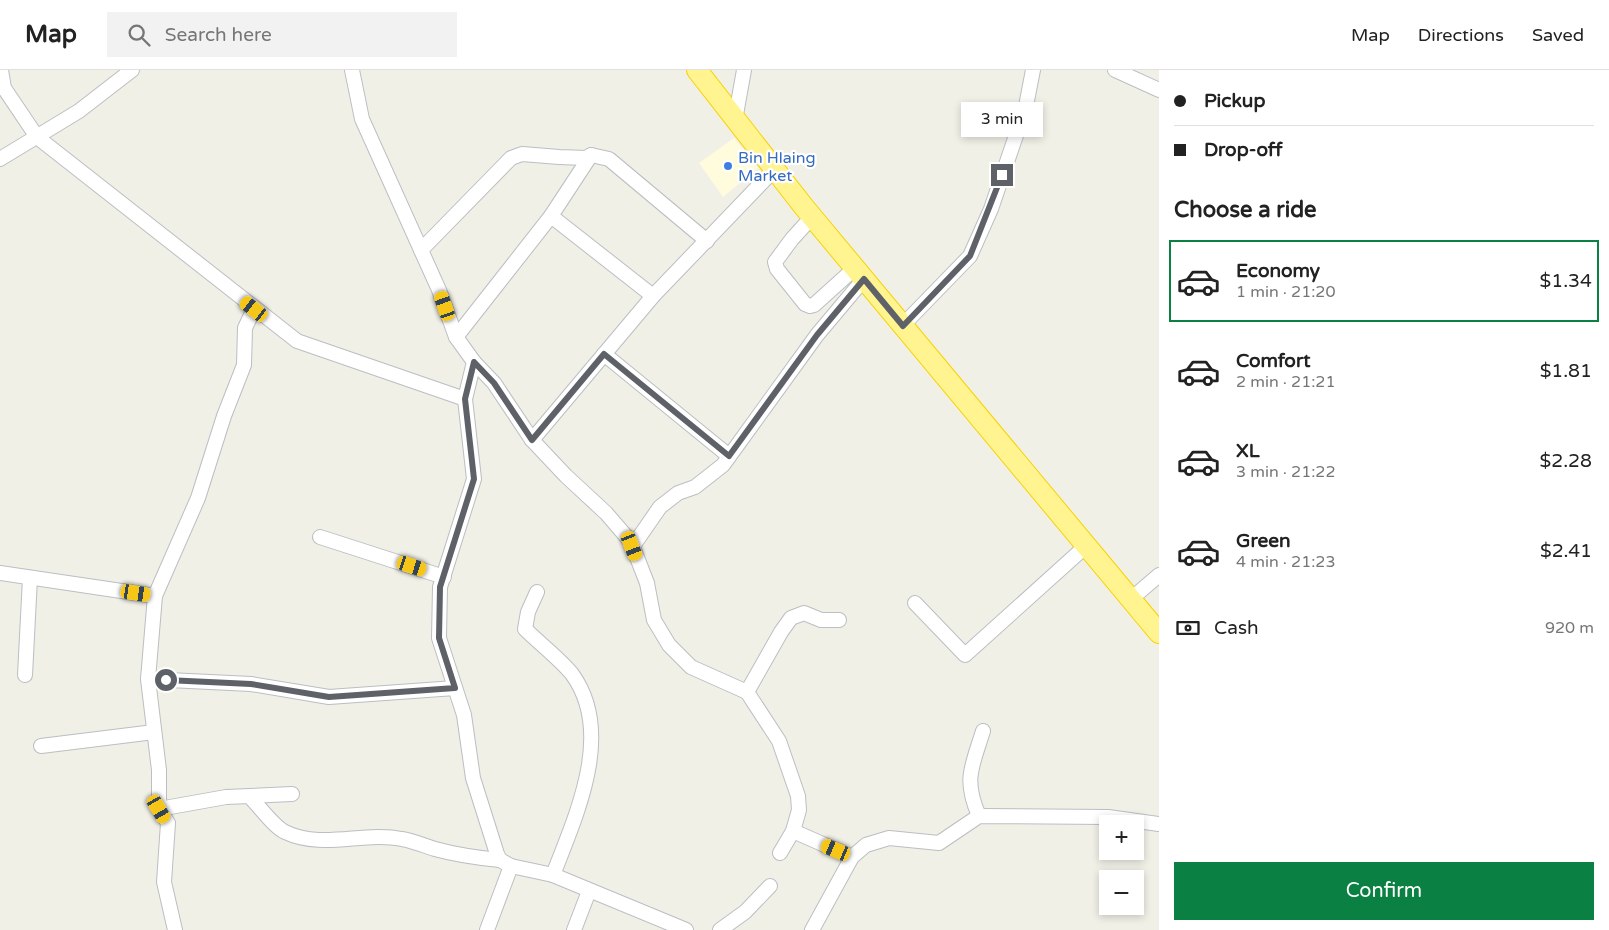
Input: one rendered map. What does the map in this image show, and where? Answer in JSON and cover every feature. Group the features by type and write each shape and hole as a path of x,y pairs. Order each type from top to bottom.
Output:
{"highway":[{"path":"697,70 734,120 812,217 1159,634"}],"street":[{"path":"0,70 4,88 37,137 297,341 465,399"},
{"path":"0,159 79,111 132,70"},
{"path":"352,70 362,119 439,290 456,337 474,362 494,383 532,440 566,476 606,513 632,546 647,583 654,620 669,646 691,667 747,692 779,741 798,796 800,810 793,831 780,853"},
{"path":"734,120 744,70"},
{"path":"903,326 970,256 991,209 1026,106 1033,70"},
{"path":"1115,70 1159,90"},
{"path":"421,250 511,158 522,154 586,158 591,155 609,158 707,241"},
{"path":"456,337 551,216 591,155"},
{"path":"532,440 653,296 774,170"},
{"path":"551,216 653,296"},
{"path":"812,217 775,262 777,269 805,304 814,305 859,273"},
{"path":"632,546 660,507 678,493 695,487 711,476 729,456 817,335 859,273"},
{"path":"175,930 164,882 168,824 159,809 159,770 148,679 155,596 198,498 224,416 244,365 246,328 254,309"},
{"path":"604,354 729,456"},
{"path":"474,362 465,399 474,479 440,587 439,638 464,715 473,778 505,863 487,930"},
{"path":"320,537 444,577"},
{"path":"915,603 965,655 1086,546"},
{"path":"0,573 155,596"},
{"path":"1131,599 1159,575"},
{"path":"25,675 30,578"},
{"path":"537,592 528,612 524,628 571,673 588,705 591,760 578,811 553,875"},
{"path":"747,692 790,618 804,613 822,620 839,620"},
{"path":"148,679 251,684 329,697 455,688"},
{"path":"979,816 970,796 969,774 983,731"},
{"path":"41,746 154,732"},
{"path":"159,809 226,797 292,794"},
{"path":"250,797 283,832 312,840 341,841 379,837 402,839 436,849 505,863 553,875 686,930"},
{"path":"812,930 852,857 866,845 888,838 939,843 979,816 1108,817 1159,824"},
{"path":"793,831 852,857"},
{"path":"720,930 745,912 770,886"},
{"path":"574,930 589,891"}],"shaded area":[{"name":"Bin Hlaing Market","path":"734,138 758,168 723,197 699,163"}],"place":[{"name":"Bin Hlaing Market","path":"728,166"}],"route":[{"path":"166,680 251,684 329,697 455,688 439,638 440,587 474,479 465,399 474,362 494,383 532,440 604,354 729,456 817,335 864,279 903,326 970,256 991,209 1002,175"}]}
